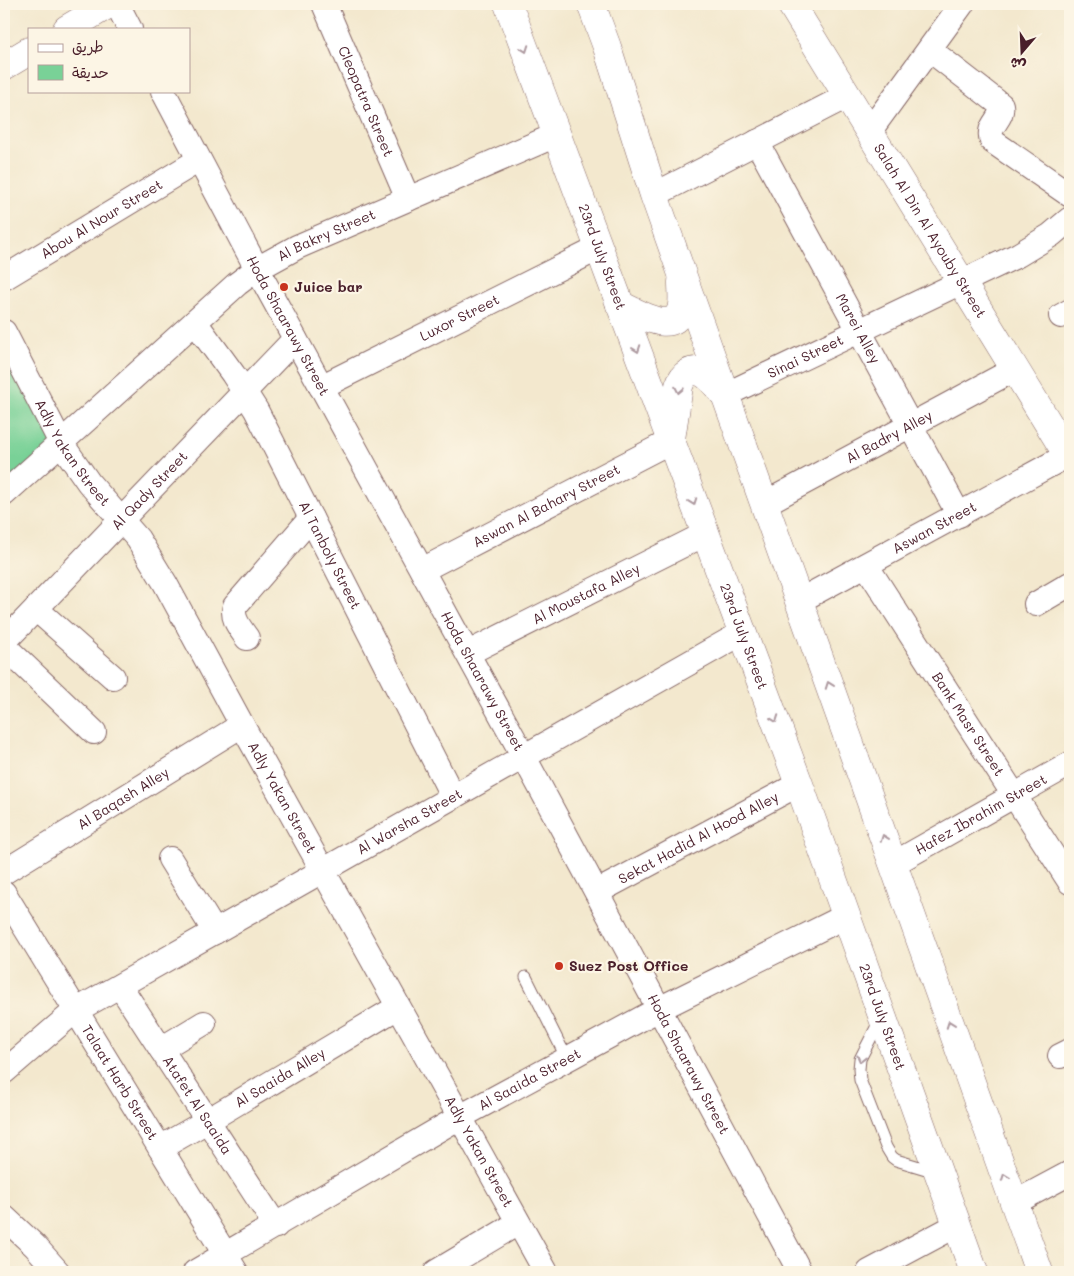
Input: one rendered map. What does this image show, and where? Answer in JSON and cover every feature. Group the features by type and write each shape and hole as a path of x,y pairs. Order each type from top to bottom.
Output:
{"main road":[{"path":"69,28 109,4"},
{"name":"23rd July Street","path":"508,4 799,784 974,1272"},
{"path":"591,4 608,47 654,195 1039,1272"},
{"name":"Salah Al Din Al Ayouby Street","path":"790,4 1070,456"},
{"path":"4,66 28,52"},
{"path":"620,305 658,322 666,323 674,320 682,306 682,274"},
{"path":"671,441 679,386 681,379 686,374 699,371 705,374 725,395"}],"street":[{"path":"117,4 129,28"},
{"name":"Cleopatra Street","path":"324,4 408,199"},
{"path":"869,132 962,4"},
{"path":"930,50 1001,105 1001,112 990,131 992,140 1070,195"},
{"name":"Hoda Shaarawy Street","path":"164,92 257,269 468,653 800,1272"},
{"path":"654,195 847,96"},
{"name":"Al Bakry Street","path":"4,494 236,284 257,269 297,247 556,135"},
{"name":"Marei Alley","path":"757,142 959,515"},
{"name":"Abou Al Nour Street","path":"4,278 199,160"},
{"name":"Sinai Street","path":"725,395 1018,255 1051,235 1070,219"},
{"name":"Luxor Street","path":"321,387 599,248"},
{"name":"Al Tanboly Street","path":"194,322 256,410 453,797"},
{"name":"Adly Yakan Street","path":"4,332 60,443 89,483 138,539 165,583 546,1272"},
{"name":"Al Qady Street","path":"4,642 295,339"},
{"name":"Al Badry Alley","path":"764,504 1015,369"},
{"name":"Aswan Al Bahary Street","path":"422,570 671,441"},
{"name":"Aswan Street","path":"799,601 1070,456"},
{"path":"246,638 234,616 235,606 311,518"},
{"name":"Al Moustafa Alley","path":"468,653 705,534"},
{"name":"Bank Masr Street","path":"866,565 1015,795 1064,857 1070,882"},
{"path":"1036,604 1070,584"},
{"path":"36,609 113,677"},
{"name":"Al Warsha Street","path":"4,1072 76,1011 742,633"},
{"path":"4,646 94,732"},
{"name":"Al Baqash Alley","path":"4,872 242,725"},
{"name":"Hafez Ibrahim Street","path":"893,864 1070,764"},
{"name":"Sekat Hadid Al Hood Alley","path":"597,892 799,784"},
{"path":"170,859 215,932"},
{"name":"Talaat Harb Street","path":"4,893 230,1263"},
{"name":"Al Saaida Street","path":"195,1272 230,1263 276,1226 460,1117 567,1058 659,1009 846,916"},
{"name":"Atafet Al Saaida","path":"120,986 276,1226"},
{"name":"Al Saaida Alley","path":"160,1148 398,1007"},
{"path":"160,1049 204,1023"},
{"path":"1014,1203 1070,1173"},
{"path":"4,1217 35,1246 58,1272"},
{"path":"436,1272 518,1222"},
{"path":"869,1272 957,1225"}],"lane":[{"path":"526,977 567,1058"},
{"path":"882,1016 860,1059 860,1080 886,1147 892,1157 896,1160 938,1173"}],"green space":[{"path":"4,333 60,443 4,492"}],"place":[{"name":"Juice bar","path":"284,287"},
{"name":"Suez Post Office","path":"559,966"}]}
